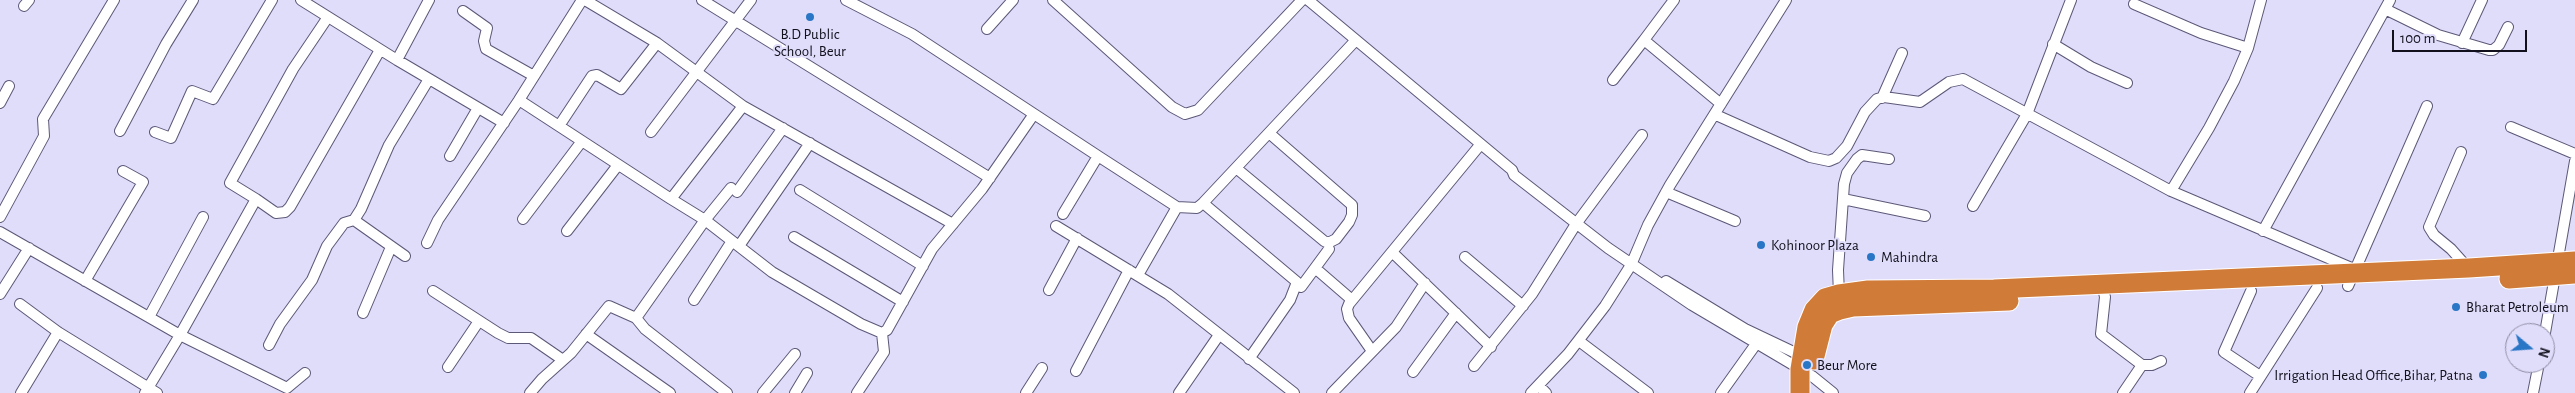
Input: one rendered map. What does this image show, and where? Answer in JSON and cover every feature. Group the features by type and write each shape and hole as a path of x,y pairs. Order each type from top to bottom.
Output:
{"highway":[{"path":"1800,393 1823,325 1830,314 1853,307 2104,290 2563,266"},
{"path":"1808,371 1807,327 1814,310 1825,298 1868,290 2251,290 2317,288 2352,276 2469,268 2563,266 2575,274"}],"street":[{"path":"0,216 44,136 43,119 114,0"},
{"path":"120,131 166,44 193,0"},
{"path":"155,132 171,138 192,91 214,98 272,0"},
{"path":"301,0 396,60 504,123"},
{"path":"396,60 429,0"},
{"path":"428,243 438,220 504,123 583,0 657,43 744,106 953,224"},
{"path":"702,0 990,178"},
{"path":"651,132 751,0"},
{"path":"846,0 912,34 1177,207 1197,208 1203,203 1356,40"},
{"path":"987,29 1013,0"},
{"path":"1053,0 1172,107 1185,114 1198,110 1302,0"},
{"path":"1308,0 1480,145 1512,170 1518,170 1577,222 1632,262 1756,344 1808,371"},
{"path":"1614,80 1674,0"},
{"path":"1538,391 1605,306 1632,262 1648,225 1666,192 1716,115 1786,0"},
{"path":"1973,206 2027,114 2071,0"},
{"path":"2172,191 2222,105 2248,48 2261,0"},
{"path":"2462,43 2482,0"},
{"path":"2134,4 2201,33 2248,48"},
{"path":"2264,231 2387,4 2438,34 2462,43 2493,50 2499,45 2508,26"},
{"path":"463,11 488,28 484,41 486,49 534,76"},
{"path":"328,17 292,69 230,183 276,213 285,212 290,206 380,50"},
{"path":"1644,40 1721,104"},
{"path":"559,126 592,76 597,75 622,89 657,43"},
{"path":"2053,44 2091,67 2127,83"},
{"path":"1882,98 1902,53"},
{"path":"269,345 280,324 312,280 327,246 344,223 354,220 362,210 389,145 428,79"},
{"path":"1716,115 1810,157 1829,161 1842,153 1865,112 1877,99 1920,102 1948,82 1963,79 2172,191 2264,231 2352,276 2427,106"},
{"path":"0,102 9,86"},
{"path":"519,100 705,220 772,272 861,324 882,333"},
{"path":"671,199 744,106"},
{"path":"450,156 478,108"},
{"path":"882,333 887,330 932,249 990,178 1034,114"},
{"path":"2511,127 2575,154"},
{"path":"636,318 705,220 734,190 783,128"},
{"path":"1236,168 1324,241 1328,242 1336,239 1349,222 1352,215 1352,205 1269,133"},
{"path":"1474,366 1523,306 1577,222 1642,135"},
{"path":"523,219 582,141"},
{"path":"694,300 810,143"},
{"path":"1372,352 1349,318 1347,309 1352,300 1480,145"},
{"path":"2461,152 2429,228 2469,268"},
{"path":"1839,294 1838,270 1843,199 1847,174 1856,158 1868,155 1888,159"},
{"path":"1063,214 1098,156"},
{"path":"2548,323 2563,266 2565,208 2575,161"},
{"path":"566,231 618,165"},
{"path":"85,282 143,182 124,171"},
{"path":"800,190 922,266"},
{"path":"1666,192 1735,221"},
{"path":"20,304 58,332 150,391 256,199"},
{"path":"1843,199 1925,216"},
{"path":"1203,203 1297,282 1290,300 1249,359"},
{"path":"1076,371 1134,272 1177,207"},
{"path":"149,317 202,217"},
{"path":"354,220 405,256"},
{"path":"1056,226 1134,272 1192,311 1219,335 1294,393"},
{"path":"0,232 180,335 287,388 304,373"},
{"path":"794,238 903,302"},
{"path":"1049,290 1077,238"},
{"path":"363,313 391,247"},
{"path":"0,294 30,248"},
{"path":"1301,287 1330,249"},
{"path":"1392,252 1491,347"},
{"path":"1465,257 1523,306"},
{"path":"1632,262 1745,329 1808,371 1833,393"},
{"path":"1315,268 1352,300"},
{"path":"1332,393 1402,319 1425,283"},
{"path":"2250,393 2317,288"},
{"path":"2104,290 2101,334 2142,365 2152,365 2161,361"},
{"path":"2251,290 2224,352 2260,376"},
{"path":"433,291 508,338 531,338 563,360"},
{"path":"530,393 563,360 608,306 636,318 645,329 727,393"},
{"path":"1413,372 1456,313"},
{"path":"448,367 479,321"},
{"path":"21,393 58,332"},
{"path":"857,393 884,352 882,333"},
{"path":"586,334 670,393"},
{"path":"1179,393 1219,335"},
{"path":"1579,341 1648,393"},
{"path":"1721,393 1756,344"},
{"path":"763,393 795,354"},
{"path":"2123,393 2142,365"},
{"path":"1026,393 1042,368"},
{"path":"795,393 807,373"},
{"path":"2533,393 2536,373"}],"place":[{"name":"B.D Public School, Beur","path":"810,17"},
{"name":"Kohinoor Plaza","path":"1761,245"},
{"name":"Mahindra","path":"1871,257"},
{"name":"Bharat Petroleum","path":"2456,307"},
{"name":"Beur More","path":"1807,365"},
{"name":"Irrigation Head Office,Bihar, Patna","path":"2483,375"}]}
